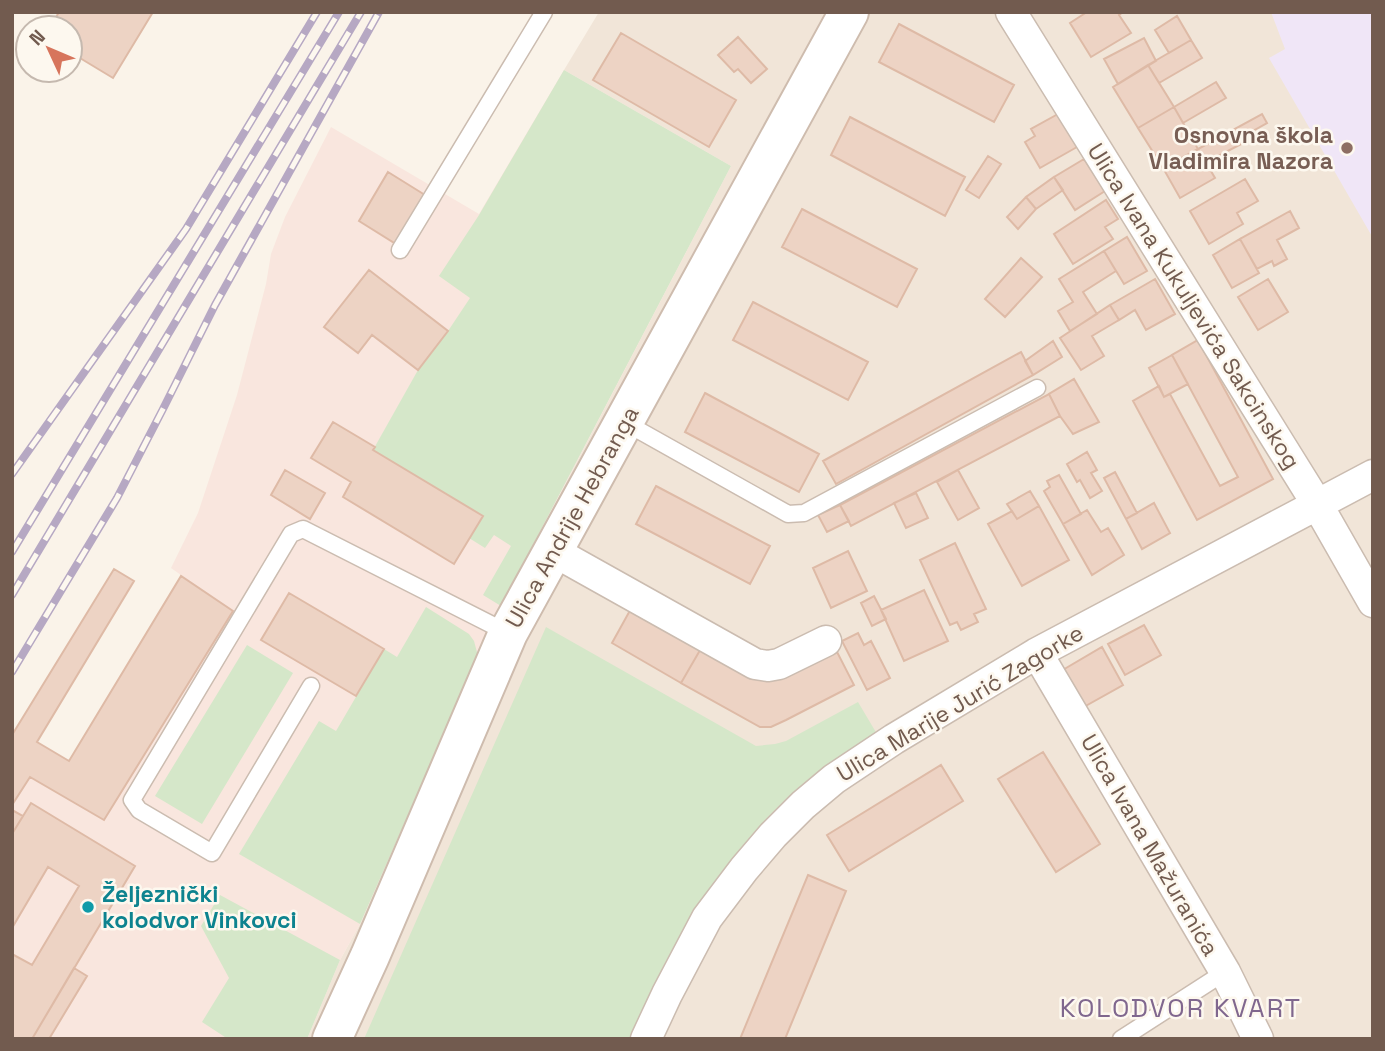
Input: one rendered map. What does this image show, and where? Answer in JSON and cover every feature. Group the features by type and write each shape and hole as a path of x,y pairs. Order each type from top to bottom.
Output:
{"main road":[{"name":"Ulica Andrije Hebranga","path":"332,1039 508,633 849,12"}],"street":[{"name":"Ulica Ivana Kukuljevića Sakcinskog","path":"1012,12 1317,504 1373,602"},
{"name":"Ulica Marije Jurić Zagorke","path":"646,1039 707,918 773,835 834,779 894,739 1037,653 1373,475"},
{"path":"553,551 755,664 779,664 826,641"},
{"name":"Ulica Ivana Mažuranića","path":"1037,653 1225,972 1258,1039"}],"lane":[{"path":"400,250 544,12"},
{"path":"624,422 788,514 794,514 804,513 1037,388"},
{"path":"311,686 212,853 135,806 132,800 291,534 303,529 508,633"},
{"path":"1121,1039 1225,972"}],"shaded area":[{"path":"599,12 1373,12 1373,1039 307,1039 491,626 731,166 564,70"},
{"name":"Osnovna škola Vladimira Nazora","path":"1271,12 1373,12 1373,238 1269,58 1285,49"},
{"path":"564,70 731,166 491,626 307,1039 12,1039 12,834 23,816 12,810 12,805 30,777 104,819 232,611 171,568 198,513 237,395 266,284 271,254 285,217 331,127 479,214"}],"green space":[{"path":"564,70 731,166 501,606 483,595 511,546 494,535 485,548 469,538 373,450 418,370 470,298 439,276 479,215"},
{"path":"426,607 469,634 478,656 360,924 239,854 319,721 336,731 384,649 397,657"},
{"path":"546,627 756,746 786,741 858,702 877,734 802,784 736,854 681,934 661,970 631,1039 364,1039"},
{"path":"247,645 293,673 202,824 155,796"},
{"path":"220,895 340,960 307,1039 228,1039 202,1022 229,978 201,926"}],"building":[{"path":"153,12 113,78 84,60 84,14 58,14"},
{"path":"1087,12 1123,12 1119,15 1131,33 1091,57 1070,23"},
{"path":"1177,16 1191,40 1169,53 1155,30"},
{"path":"899,24 1014,85 994,122 879,62"},
{"path":"621,33 736,100 709,147 593,80"},
{"path":"738,37 767,69 751,83 738,69 734,72 718,55"},
{"path":"1144,38 1156,61 1118,84 1104,59"},
{"path":"1191,40 1202,58 1159,83 1148,65"},
{"path":"1148,65 1174,107 1138,128 1113,87"},
{"path":"1216,82 1226,98 1183,123 1174,107"},
{"path":"1174,107 1198,149 1163,168 1138,128"},
{"path":"1058,114 1077,147 1040,168 1025,142 1035,136 1031,129"},
{"path":"1262,114 1267,123 1242,137 1245,142 1205,163 1198,149"},
{"path":"850,117 965,177 945,216 831,155"},
{"path":"1198,149 1215,178 1180,198 1163,168"},
{"path":"988,156 1001,164 979,198 966,190"},
{"path":"1084,159 1105,191 1075,210 1054,177"},
{"path":"388,172 425,195 396,244 359,221"},
{"path":"1054,177 1063,190 1036,209 1026,197"},
{"path":"1245,179 1258,201 1237,213 1243,224 1209,244 1190,211"},
{"path":"1026,197 1036,209 1018,229 1007,217"},
{"path":"1106,200 1118,219 1105,227 1113,239 1073,264 1054,234"},
{"path":"802,209 917,269 897,307 782,247"},
{"path":"1290,211 1299,228 1277,240 1287,259 1274,266 1272,261 1257,269 1240,239"},
{"path":"1127,237 1147,271 1124,284 1104,251"},
{"path":"1240,239 1259,273 1232,288 1213,255"},
{"path":"1104,251 1116,271 1083,292 1097,314 1070,331 1058,311 1073,302 1059,279"},
{"path":"1021,258 1042,277 1005,317 985,299"},
{"path":"369,270 448,331 418,370 372,335 358,353 324,327"},
{"path":"1155,279 1175,314 1146,330 1135,310 1119,320 1110,305"},
{"path":"1268,279 1288,312 1258,330 1238,297"},
{"path":"753,302 868,362 848,400 733,340"},
{"path":"1110,305 1119,320 1092,336 1104,356 1081,370 1060,338"},
{"path":"1198,340 1273,479 1197,520 1133,401 1159,386 1164,397 1170,394 1220,486 1238,477 1172,355"},
{"path":"1053,341 1062,357 1033,375 1025,361"},
{"path":"1021,352 1033,375 836,484 823,461"},
{"path":"1172,355 1188,384 1164,397 1149,368"},
{"path":"1074,379 1099,422 1073,434 1049,394"},
{"path":"705,393 819,454 799,492 685,432"},
{"path":"1049,394 1060,416 851,526 840,505"},
{"path":"333,422 375,447 373,450 483,516 454,564 343,497 351,482 311,458"},
{"path":"1087,452 1097,470 1091,473 1102,491 1090,498 1067,464"},
{"path":"285,470 325,493 310,519 271,495"},
{"path":"958,470 979,508 958,520 937,482"},
{"path":"1115,472 1137,513 1126,519 1104,478"},
{"path":"1059,475 1081,514 1063,524 1044,491 1050,487 1047,481"},
{"path":"656,486 770,546 750,584 636,524"},
{"path":"1030,491 1039,506 1017,519 1007,504"},
{"path":"916,493 928,518 906,528 894,503"},
{"path":"1154,503 1170,533 1142,549 1126,519"},
{"path":"840,505 849,521 827,532 818,515"},
{"path":"1039,506 1069,560 1022,586 988,524 1012,511 1017,519"},
{"path":"1087,510 1101,532 1108,528 1124,555 1092,575 1063,524"},
{"path":"955,543 986,609 974,614 978,622 961,630 957,622 950,625 920,560"},
{"path":"848,551 867,591 831,608 813,568"},
{"path":"114,569 134,581 37,742 69,761 181,576 233,611 104,820 30,777 12,805 12,735"},
{"path":"924,590 948,641 904,661 881,610"},
{"path":"289,593 384,649 356,696 261,640"},
{"path":"874,596 886,619 872,626 861,603"},
{"path":"633,605 703,645 681,683 612,643"},
{"path":"1144,625 1161,655 1125,675 1108,644"},
{"path":"858,633 864,645 871,641 890,678 867,690 842,641"},
{"path":"703,645 766,681 834,646 854,685 771,727 760,727 681,683"},
{"path":"1102,647 1123,685 1082,708 1061,671"},
{"path":"1043,752 1100,844 1056,872 998,779"},
{"path":"941,765 963,801 849,871 827,835"},
{"name":"Željeznički kolodvor Vinkovci","path":"31,803 135,866 32,1039 12,1039 12,954 32,965 79,886 48,867 12,928 12,834"},
{"path":"12,810 23,816 12,834"},
{"path":"808,875 846,891 785,1039 740,1039"},
{"path":"74,968 87,976 49,1039 32,1039"}],"railway":[{"path":"12,474 186,229 317,12"},
{"path":"12,552 339,12"},
{"path":"12,595 361,12"},
{"path":"12,672 117,498 215,305 379,12"}],"place":[{"name":"Osnovna škola Vladimira Nazora","path":"1347,148"},
{"name":"Željeznički kolodvor Vinkovci","path":"88,907"}],"district":[{"name":"KOLODVOR KVART","path":"1181,1008"}]}
